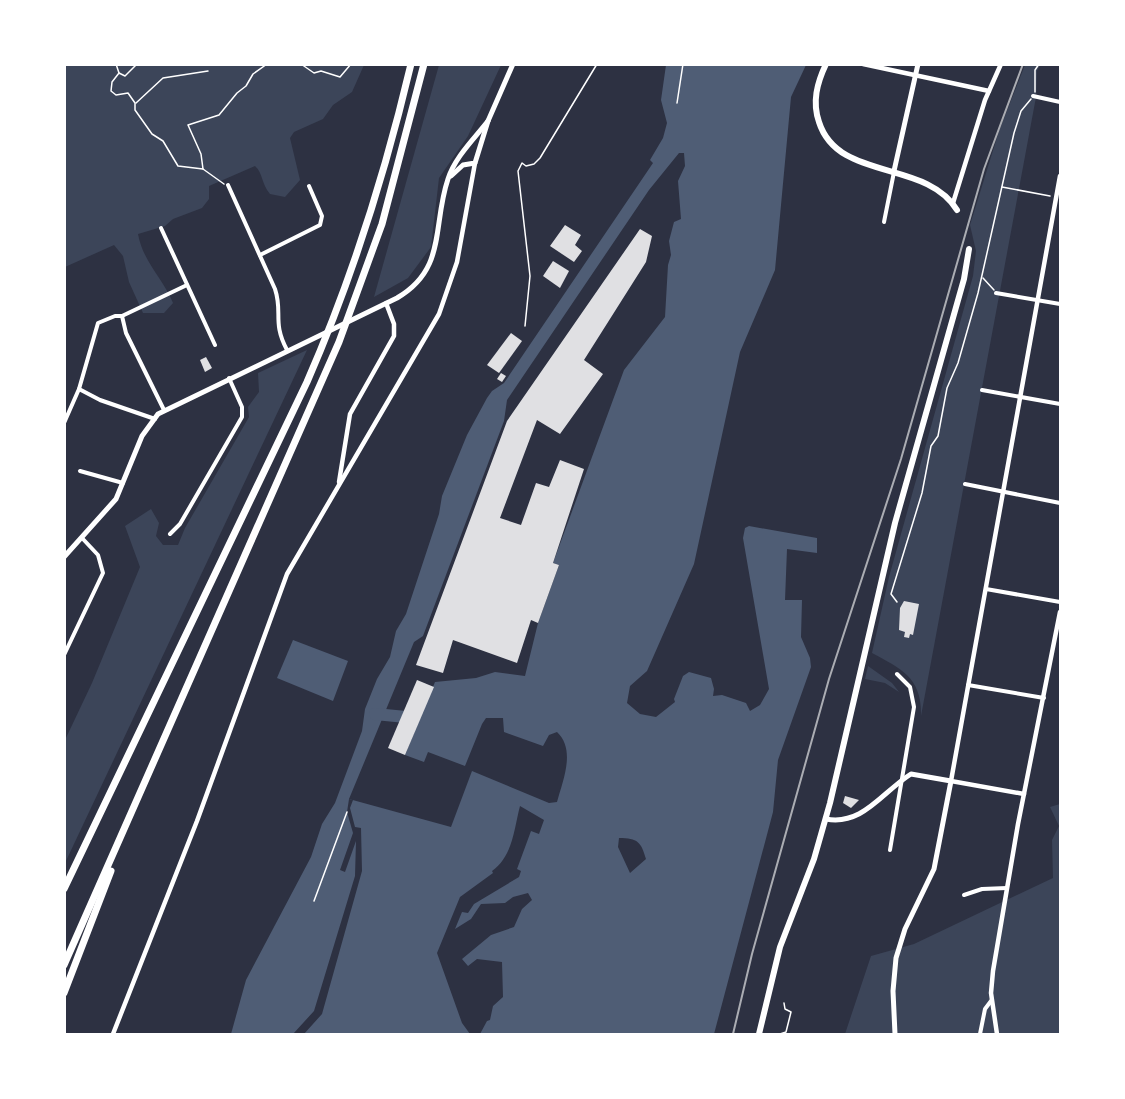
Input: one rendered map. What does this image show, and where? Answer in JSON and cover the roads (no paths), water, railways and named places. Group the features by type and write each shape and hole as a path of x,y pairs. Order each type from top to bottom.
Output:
{"highway":[{"path":"64,890 288,421 340,305 380,190 411,64"},
{"path":"64,965 290,459 348,321 382,224 424,64"},
{"path":"826,64 815,102 817,116 825,136 834,147 851,157 934,186 957,210"},
{"path":"759,1035 780,947 826,819 889,548 964,279 969,249"},
{"path":"64,993 139,799"}],"main road":[{"path":"447,179 463,165 475,163 488,121 513,64"},
{"path":"894,171 918,64"},
{"path":"64,557 116,499 138,444 154,419 165,410 375,309 417,284 430,265 447,179 488,121"},
{"path":"826,819 838,821 854,818 904,779 915,774 951,781 934,869 906,925 896,958 892,991 895,1035"}],"street":[{"path":"863,64 989,92"},
{"path":"952,203 989,92 1001,64"},
{"path":"1033,96 1060,102"},
{"path":"113,1035 196,821 282,586 301,548 420,350 439,314 457,262 475,163"},
{"path":"884,222 894,171"},
{"path":"1024,794 951,781 1038,300 1058,205 1060,176"},
{"path":"228,185 278,298 277,327 287,350"},
{"path":"260,255 318,229 321,221 309,186"},
{"path":"161,228 215,345"},
{"path":"64,423 79,389 98,323 115,316 122,316 187,285"},
{"path":"996,293 1060,304"},
{"path":"339,485 351,414 395,333 386,303"},
{"path":"122,316 126,333 165,410"},
{"path":"170,534 180,524 242,417 243,406 229,378"},
{"path":"79,389 100,400 154,419"},
{"path":"982,390 1060,404"},
{"path":"80,471 124,483"},
{"path":"965,484 1060,503"},
{"path":"64,655 103,573 98,555 82,538"},
{"path":"986,589 1060,602"},
{"path":"997,1035 991,988 1024,794 1045,698 1060,612"},
{"path":"890,850 904,779 914,701 907,682 897,674"},
{"path":"968,685 1045,698"},
{"path":"964,895 982,889 1008,888"},
{"path":"980,1035 985,1009 991,1001"}],"lane":[{"path":"525,326 530,276 518,180 522,163 526,166 534,164 540,158 597,64"}],"waterway":[{"path":"375,714 416,718"}],"railway":[{"path":"733,1034 752,954 829,679 901,459 984,169 1023,64"}]}
